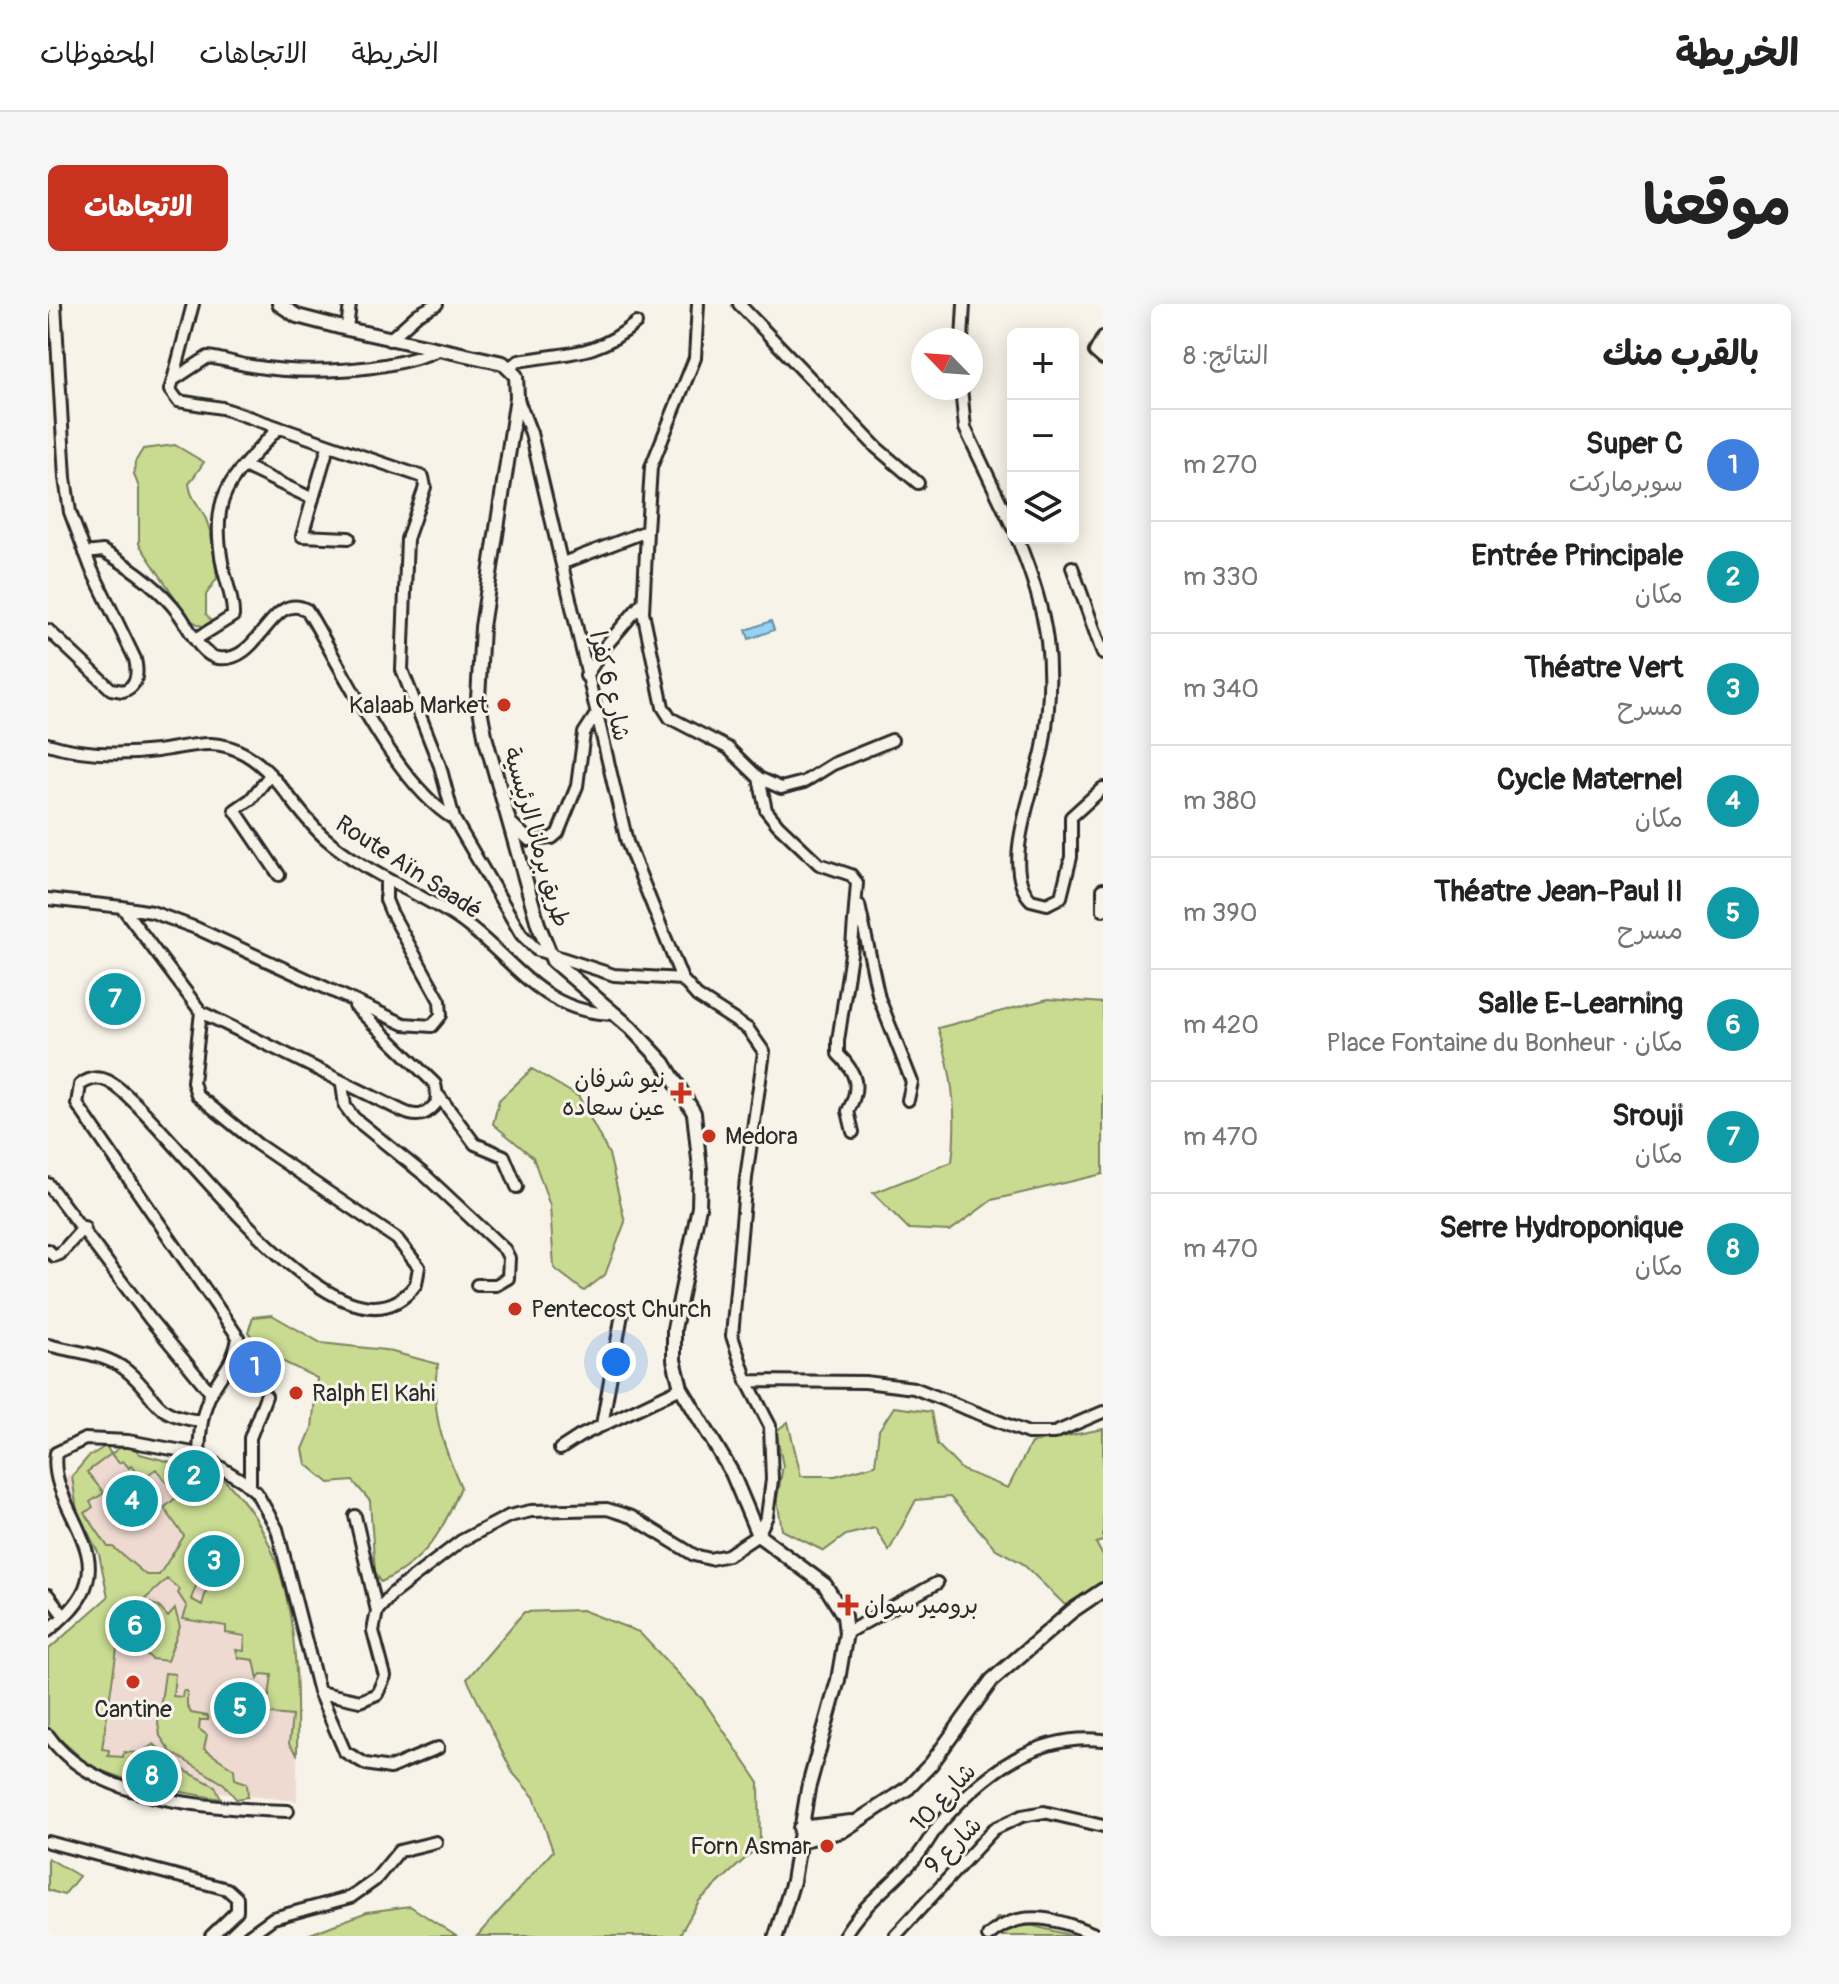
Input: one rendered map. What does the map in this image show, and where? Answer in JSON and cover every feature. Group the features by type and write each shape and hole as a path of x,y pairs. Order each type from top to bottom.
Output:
{"main road":[{"path":"279,304 305,318 509,367"},
{"name":"طريق برمانا الرئيسية","path":"509,367 516,376 517,397 482,627 478,681 481,721 538,924 550,956 562,971 616,1014 676,1079 694,1113 698,1132 699,1207 674,1329 674,1360 681,1388 732,1473 758,1535"},
{"path":"758,1535 825,1585 837,1600 846,1633 838,1680 814,1775 815,1792 803,1835 801,1865 776,1936"},
{"path":"803,1835 855,1821 918,1779 992,1680 1072,1611 1103,1590"}],"street":[{"path":"48,630 111,689 123,691 132,687 137,674 135,659 85,553 70,512 55,304"},
{"path":"193,304 170,390 175,400 213,406 328,447 392,464 417,473 425,481 420,506 407,539 402,670 440,766 454,819 521,934 537,950 550,956 614,975 682,979 697,996 748,1029 764,1052 746,1178 732,1336 747,1381 770,1426 773,1451 767,1516 758,1535 728,1555 710,1559 694,1555 622,1512 588,1508 521,1512 461,1541 392,1594 377,1611"},
{"path":"347,329 350,304"},
{"path":"389,340 418,314 437,304"},
{"path":"739,304 877,448 918,483"},
{"path":"963,328 964,304"},
{"path":"697,305 695,358 651,467 643,602 666,714 728,748 759,778 781,788 892,740"},
{"path":"509,367 519,361 594,350 608,345 636,323"},
{"path":"1103,337 1095,352 1103,359"},
{"path":"173,380 208,357 276,369 369,368 409,361 436,351"},
{"name":"شارع 6 كفرا","path":"517,397 531,433 627,842 682,979"},
{"path":"962,400 965,428 1007,516"},
{"path":"196,639 233,616 220,550 218,513 225,488 278,428"},
{"path":"328,447 303,538 349,538"},
{"path":"244,466 313,499"},
{"path":"563,563 647,531"},
{"path":"1019,544 1039,594 1050,677 1043,748 1020,834 1022,886 1031,900 1047,904 1061,897 1071,857 1071,817 1103,788"},
{"path":"85,553 103,551 142,578 176,610 213,657 229,659 247,650 284,608 304,608 396,757 438,808 454,819"},
{"path":"1072,567 1103,654"},
{"path":"586,676 604,648 643,602"},
{"path":"510,822 529,840 552,838 558,833 577,786 584,733 595,716"},
{"name":"Route Aïn Saadé","path":"50,744 94,752 144,752 210,742 247,755 270,775 322,836 386,880 465,923 547,996 578,1010 616,1014"},
{"path":"270,775 251,799 235,810 279,875"},
{"path":"759,778 770,816 819,864 851,875 857,883 852,947 838,1041 838,1054 855,1070 857,1095 848,1111 853,1132"},
{"path":"48,899 152,912 196,928 416,1027 432,1026 441,1015 440,1001 386,900 386,880"},
{"path":"1103,889 1103,910"},
{"path":"855,896 886,1019 912,1082 908,1100"},
{"path":"122,907 201,1012 342,1084 416,1117 432,1109 439,1096"},
{"path":"347,998 429,1077 439,1096 475,1144 504,1156 517,1187"},
{"path":"199,1454 200,1421 211,1393 233,1359 238,1337 77,1104 76,1091 85,1081 106,1080 124,1093 171,1146 297,1272 339,1300 366,1305 397,1300 416,1284 419,1267 410,1251 397,1239 257,1144 197,1095 193,1082 201,1012"},
{"path":"342,1084 345,1106 354,1118 427,1177 505,1250 509,1258 508,1278 496,1285 477,1285"},
{"path":"48,1184 84,1227 150,1319 211,1393"},
{"path":"48,1250 54,1256 60,1254 84,1227"},
{"path":"602,1425 622,1314"},
{"path":"48,1345 105,1358 126,1370 168,1415 200,1421"},
{"path":"747,1381 906,1386 951,1400 1028,1433 1054,1433 1103,1412"},
{"path":"560,1449 602,1425 681,1388"},
{"path":"250,1487 250,1438 266,1396"},
{"path":"48,1631 84,1592 88,1569 50,1487 49,1472 56,1453 85,1439 128,1441 199,1454 226,1468 250,1487 267,1509 281,1541 319,1692 338,1741 352,1758 390,1768 438,1748"},
{"path":"319,1692 360,1701 377,1694 385,1676 373,1631 377,1611 355,1516"},
{"path":"846,1633 937,1583"},
{"path":"48,1595 64,1616"},
{"path":"48,1735 77,1763 144,1793 224,1808 288,1811"},
{"name":"شارع 10","path":"844,1936 864,1908 918,1855 942,1820 1002,1764 1016,1755 1048,1744 1086,1738 1103,1740"},
{"name":"شارع 9","path":"895,1936 994,1829 1022,1816 1044,1812 1103,1826"},
{"path":"48,1842 227,1889 237,1898 237,1911 211,1936"},
{"path":"248,1936 273,1918 351,1897 375,1880 399,1851 436,1842"},
{"path":"988,1936 1012,1921 1039,1917 1100,1936"}],"shaded area":[{"path":"119,1448 224,1478 255,1515 278,1562 298,1672 297,1801 172,1787 88,1761 48,1650 108,1597 99,1554 61,1479"}],"green space":[{"path":"175,445 204,462 189,484 192,496 206,520 213,545 217,578 206,595 206,614 214,624 201,626 190,620 139,544 139,488 134,474 135,462 143,449"},
{"path":"1048,999 1103,1003 1103,1174 992,1200 950,1231 909,1229 873,1193 952,1162 953,1094 938,1028"},
{"path":"532,1069 579,1097 609,1154 625,1222 605,1275 584,1291 554,1268 550,1206 533,1157 493,1124 499,1100"},
{"path":"272,1315 321,1343 385,1350 438,1364 435,1396 439,1427 461,1487 431,1543 410,1564 381,1582 375,1571 370,1501 353,1481 329,1483 306,1464 303,1449 312,1428 317,1378 265,1353 248,1332 253,1317"},
{"path":"894,1407 931,1412 937,1444 962,1470 1008,1488 1031,1443 1103,1429 1103,1541 1096,1543 1103,1556 1103,1583 1065,1605 1022,1563 996,1549 950,1497 916,1500 889,1551 875,1528 846,1535 824,1551 782,1530 777,1499 783,1466 776,1431 788,1422 801,1476 835,1476 875,1465 879,1430"},
{"path":"106,1446 111,1454 119,1448 133,1447 140,1454 190,1467 188,1481 201,1483 200,1498 212,1485 213,1474 218,1476 240,1497 259,1524 274,1554 291,1619 295,1653 297,1754 289,1744 292,1716 261,1713 244,1695 269,1697 272,1675 261,1674 258,1679 254,1660 239,1658 236,1650 244,1651 245,1636 226,1633 226,1626 183,1619 187,1607 178,1593 180,1590 167,1579 143,1601 158,1606 168,1617 175,1609 180,1627 167,1661 152,1659 139,1648 139,1643 118,1642 102,1749 109,1750 108,1756 123,1757 124,1752 140,1753 154,1744 178,1767 215,1786 221,1799 142,1785 91,1767 48,1728 48,1650 108,1597 99,1554 77,1511 72,1476 88,1457","holes":["111,1454 119,1463 123,1461 129,1468 131,1466 141,1479 156,1469 178,1496 164,1508 184,1536 159,1575 146,1575 113,1547 108,1547 85,1513 93,1507 90,1502 104,1493 87,1472","213,1542 227,1547 215,1576 211,1575 202,1605 191,1599"]},
{"path":"582,1610 639,1632 703,1700 759,1783 760,1845 699,1901 679,1936 477,1936 553,1851 534,1797 512,1772 467,1679 524,1612"},
{"path":"165,1673 175,1674 173,1696 182,1697 183,1691 187,1691 187,1705 191,1713 208,1716 208,1720 200,1720 199,1729 207,1735 204,1749 234,1769 235,1779 247,1783 248,1797 236,1799 224,1784 171,1752 160,1736 158,1723"},
{"path":"48,1858 79,1876 64,1895 48,1890"},
{"path":"410,1906 456,1936 305,1936 367,1912"},
{"path":"998,1917 1073,1936 983,1936"}],"water":[{"path":"771,621 774,630 749,639 746,630"}],"place":[{"name":"Kalaab Market","path":"504,705"},
{"name":"Srouji","path":"115,999"},
{"name":"نيو شرفان عين سعاده","path":"681,1093"},
{"name":"Medora","path":"709,1136"},
{"name":"Pentecost Church","path":"515,1309"},
{"name":"Super C","path":"255,1367"},
{"name":"Ralph El Kahi","path":"296,1393"},
{"name":"Entrée Principale","path":"194,1476"},
{"name":"Cycle Maternel","path":"132,1501"},
{"name":"Théatre Vert","path":"214,1561"},
{"name":"برومير سوان","path":"848,1605"},
{"name":"Salle E-Learning","path":"135,1626"},
{"name":"Cantine","path":"133,1682"},
{"name":"Théatre Jean-Paul II","path":"240,1708"},
{"name":"Serre Hydroponique","path":"152,1776"},
{"name":"Forn Asmar","path":"827,1846"}]}
